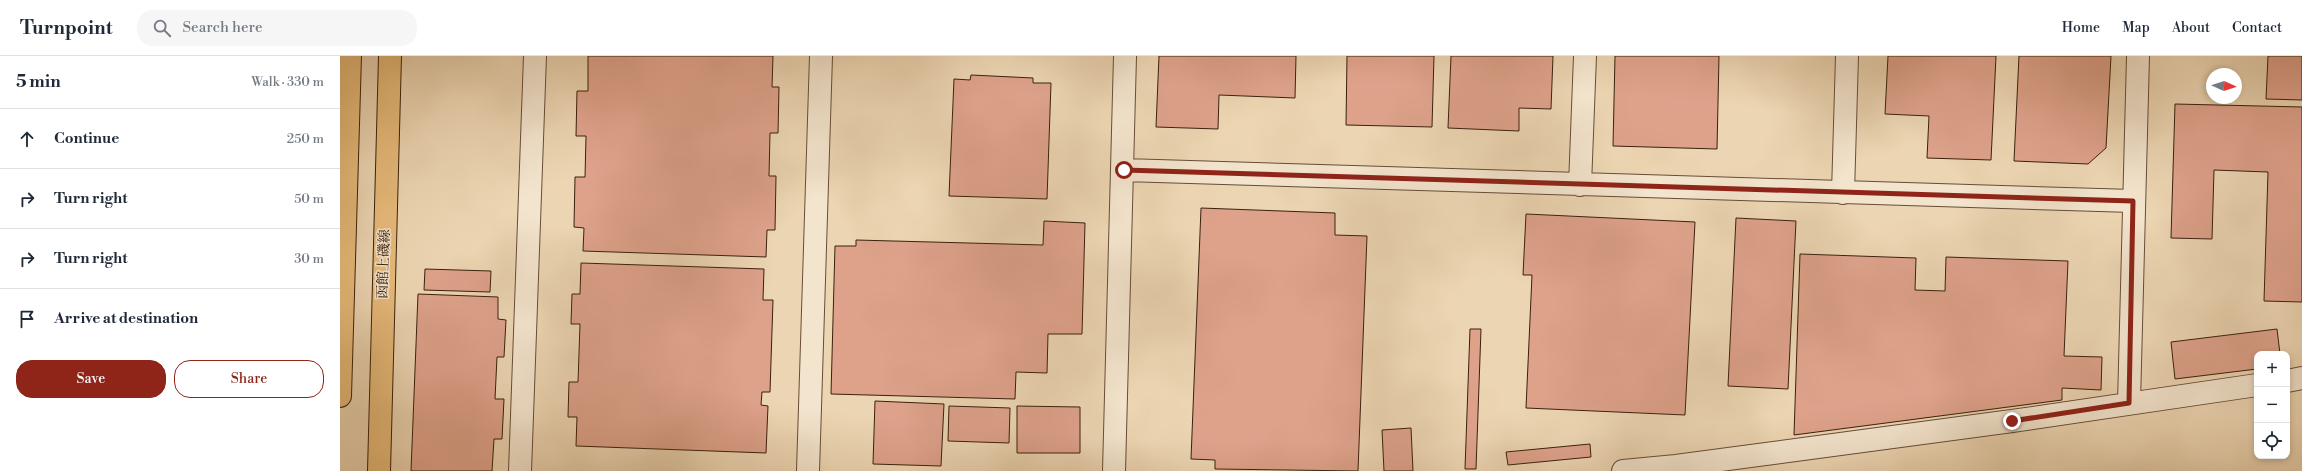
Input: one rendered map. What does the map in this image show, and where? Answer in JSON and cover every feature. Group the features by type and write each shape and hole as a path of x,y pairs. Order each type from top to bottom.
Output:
{"main road":[{"path":"340,396 342,285 350,56"},
{"name":"函館上磯線","path":"379,471 390,56"}],"street":[{"path":"520,471 534,56"},
{"path":"808,471 821,56"},
{"path":"1114,471 1124,170 1125,56"},
{"path":"1580,185 1585,56"},
{"path":"1843,193 1847,56"},
{"path":"2129,403 2133,201 2138,56"},
{"path":"1124,170 2133,201"},
{"path":"2290,380 2302,378"},
{"path":"1623,471 1684,465 2012,421 2254,385"}],"building":[{"path":"588,56 773,56 772,87 779,87 778,133 770,133 769,176 776,176 775,230 767,230 766,257 583,251 584,228 574,227 575,177 585,177 586,136 576,136 577,91 588,91"},
{"path":"1159,56 1296,56 1295,98 1219,95 1218,129 1156,127"},
{"path":"1347,56 1434,56 1432,127 1346,125"},
{"path":"1451,56 1553,56 1551,109 1519,108 1519,131 1448,128"},
{"path":"1615,56 1719,56 1717,149 1613,146"},
{"path":"1888,56 1996,56 1991,160 1927,158 1929,116 1885,114"},
{"path":"2019,56 2111,56 2106,148 2088,164 2014,161"},
{"path":"2268,56 2302,56 2302,100 2266,99"},
{"path":"971,75 1033,78 1033,83 1051,83 1047,199 949,196 954,79 970,80"},
{"path":"2175,104 2302,107 2302,302 2264,301 2268,172 2214,170 2212,239 2171,238"},
{"path":"1201,208 1335,213 1335,235 1367,236 1358,471 1215,469 1215,460 1191,459"},
{"path":"1526,214 1695,222 1685,415 1526,408 1532,275 1523,275"},
{"path":"1736,218 1796,221 1788,389 1728,386"},
{"path":"1044,221 1085,223 1082,334 1048,334 1047,373 1016,372 1015,399 831,394 835,246 856,246 856,240 1043,245"},
{"path":"1800,254 1916,258 1915,290 1945,291 1946,257 2068,261 2064,356 2102,357 2101,390 2062,388 2062,400 1794,435"},
{"path":"581,263 764,269 763,300 773,300 770,392 762,392 761,405 768,406 766,453 576,446 577,417 568,417 569,382 578,382 580,324 571,324 572,294 580,294"},
{"path":"425,269 491,271 490,292 424,290"},
{"path":"418,294 498,297 498,319 506,320 504,357 497,357 495,399 504,399 502,439 494,439 492,471 411,471"},
{"path":"1470,329 1481,329 1476,469 1465,469"},
{"path":"2277,329 2280,351 2254,351 2254,369 2175,379 2171,342"},
{"path":"875,401 944,404 941,466 873,464"},
{"path":"949,406 1010,408 1009,443 948,441"},
{"path":"1017,406 1080,407 1080,453 1017,453"},
{"path":"1411,428 1413,471 1384,471 1382,430"},
{"path":"1590,444 1591,457 1508,465 1506,452"}],"route":[{"path":"1124,170 2133,201 2129,403 2012,421"}]}
